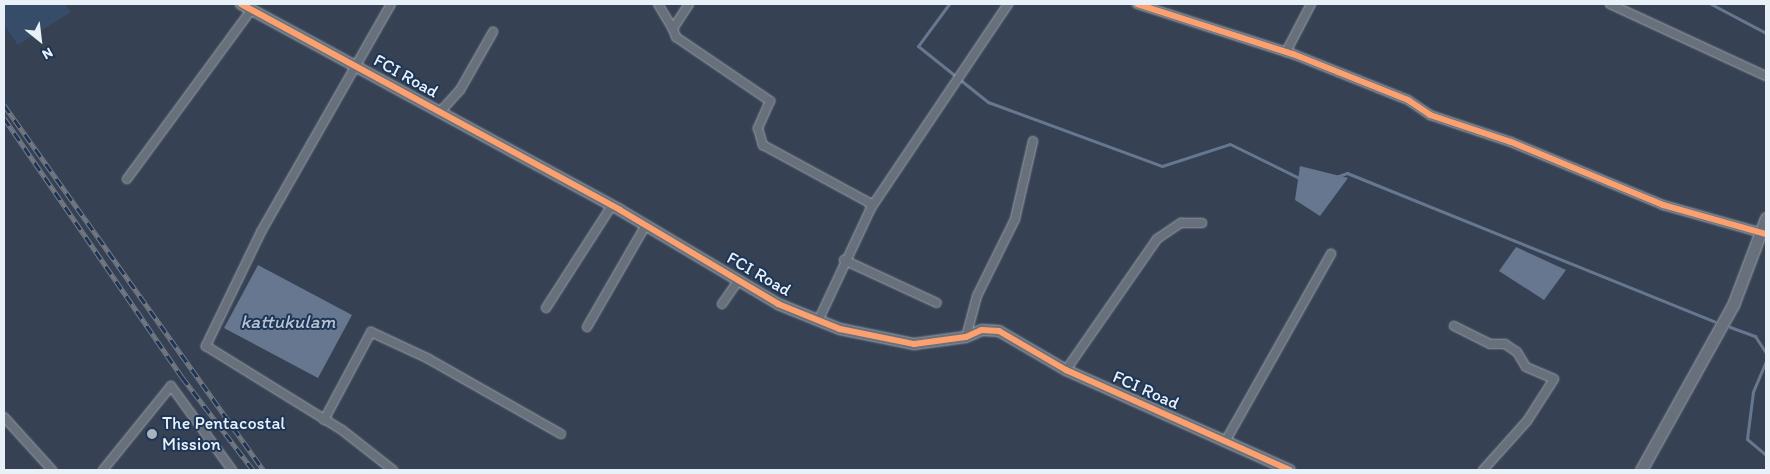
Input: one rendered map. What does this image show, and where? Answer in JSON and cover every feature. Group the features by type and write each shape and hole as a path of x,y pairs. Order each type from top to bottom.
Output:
{"main road":[{"path":"1641,470 1733,305 1763,234 1766,218"}],"street":[{"name":"FCI Road","path":"241,4 612,206 738,280 818,321 914,344 966,337 982,330 999,331 1066,370 1290,470"},
{"path":"391,4 261,232 206,346 324,420 393,470"},
{"path":"658,4 676,37 770,101 758,128 763,145 861,196 871,208"},
{"path":"673,29 689,4"},
{"path":"818,321 844,260 871,208 1008,4"},
{"path":"1137,4 1286,52 1408,100 1464,129 1491,134 1662,205 1763,234"},
{"path":"1286,52 1311,4"},
{"path":"1610,4 1766,76"},
{"path":"127,178 251,10"},
{"path":"440,112 460,90 493,32"},
{"path":"966,337 977,296 1015,219 1033,140"},
{"path":"546,308 612,206"},
{"path":"1066,370 1157,239 1181,223 1202,223"},
{"path":"586,328 646,225"},
{"path":"1225,442 1331,254"},
{"path":"844,260 937,303"},
{"path":"722,304 738,280"},
{"path":"1454,326 1490,344 1505,344 1517,352 1526,367 1554,379 1527,420 1483,470"},
{"path":"324,420 371,332 426,358 561,434"},
{"path":"103,470 172,386 232,470"},
{"path":"4,417 52,470"}],"shaded area":[{"path":"4,4 65,4 71,12 18,45 4,25"}],"water":[{"path":"1300,166 1348,178 1320,216 1295,200"},
{"path":"1516,247 1566,270 1544,300 1499,271"},
{"name":"kattukulam","path":"258,265 352,315 318,378 224,328"}],"waterway":[{"path":"949,4 918,46 988,102 1162,166 1230,144 1301,179"},
{"path":"1711,4 1766,33"},
{"path":"1336,177 1347,173 1714,321"},
{"path":"1730,327 1755,336 1766,353"},
{"path":"1766,361 1753,392 1747,439 1766,455"}],"railway":[{"path":"4,105 263,470"},
{"path":"4,118 182,377 253,470"}],"cycle path":[{"path":"241,4 620,210 778,304 840,329 914,344 966,337 982,330 999,331 1066,370 1290,470"},
{"path":"1137,4 1293,54 1408,100 1430,115 1511,142 1663,205 1766,234"}],"place":[{"name":"The Pentacostal Mission","path":"152,434"}]}
